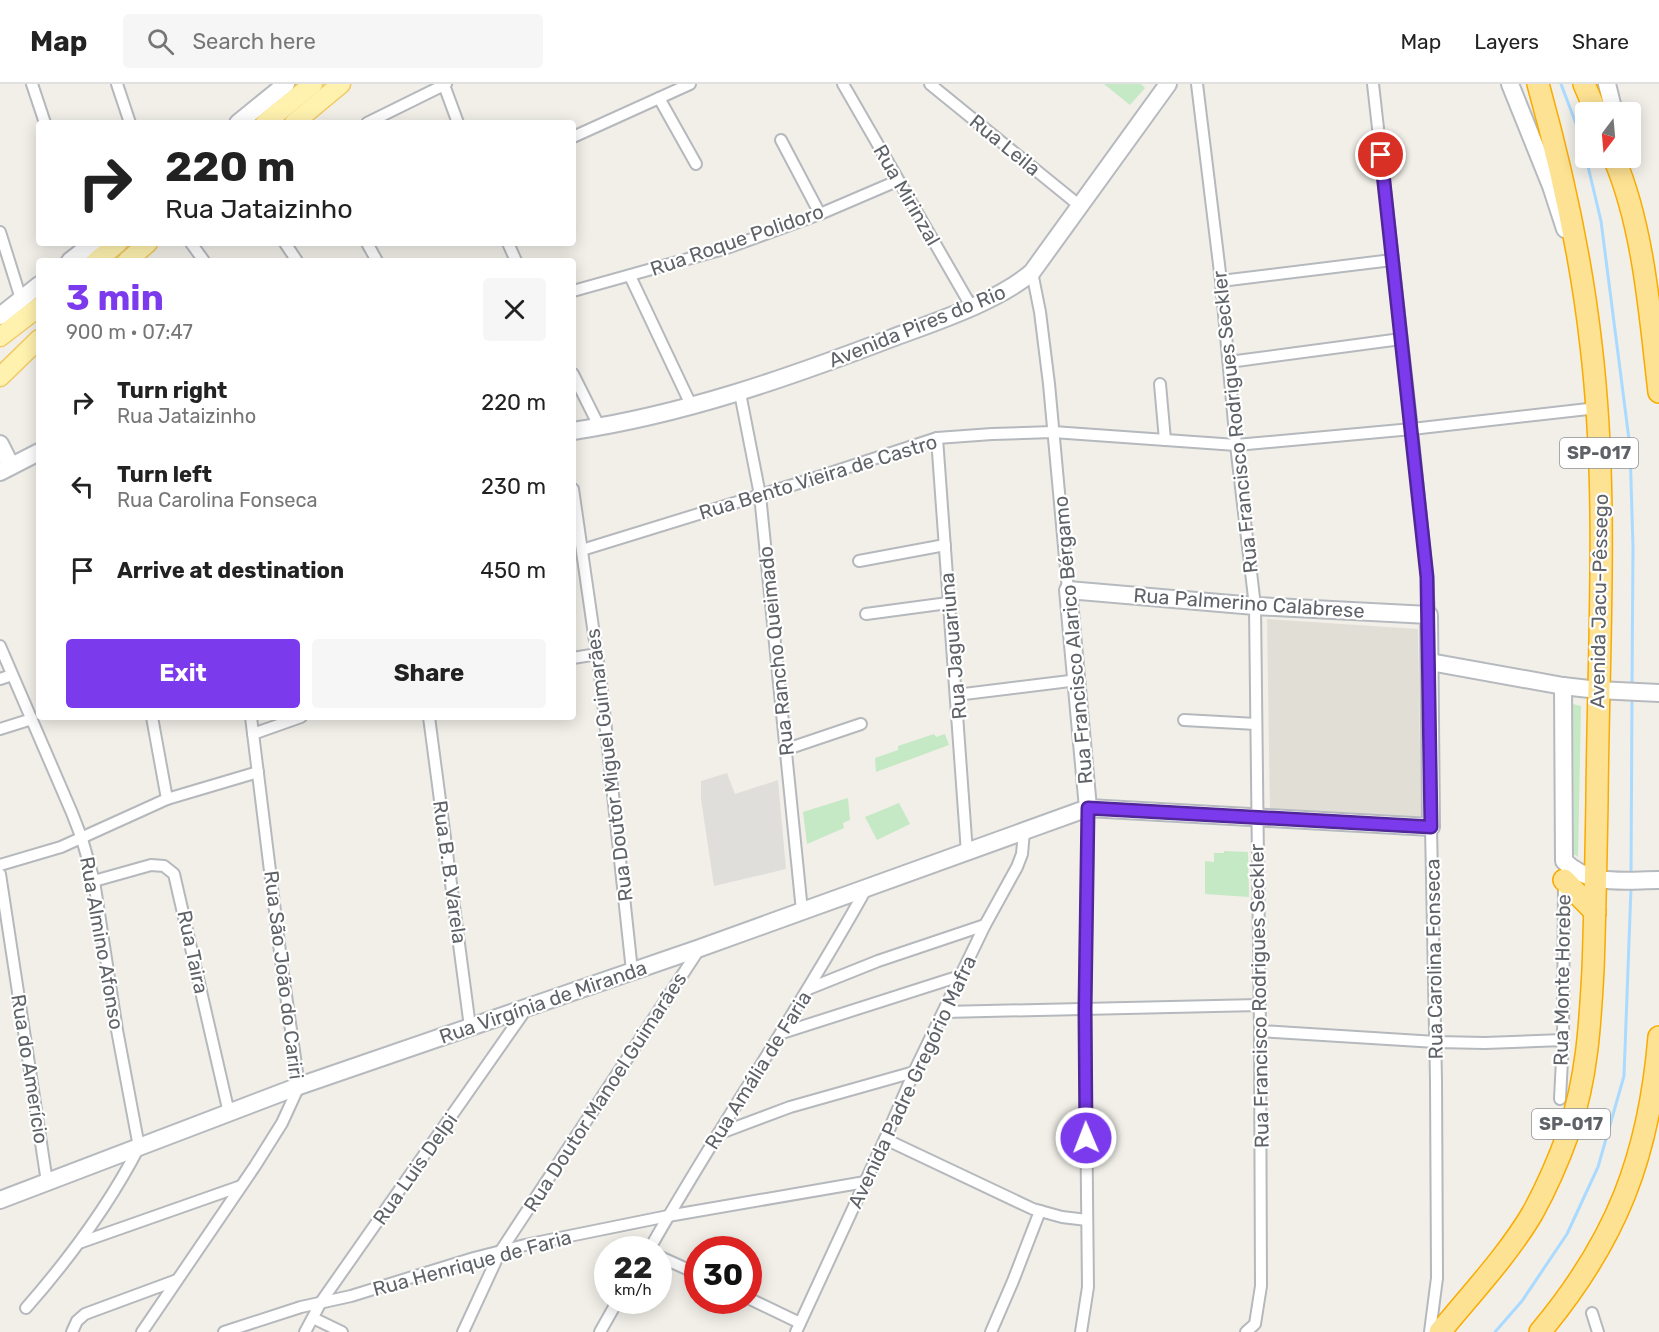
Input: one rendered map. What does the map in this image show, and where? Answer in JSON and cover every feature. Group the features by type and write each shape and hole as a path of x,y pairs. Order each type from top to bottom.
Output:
{"highway":[{"name":"Avenida Jacu-Pêssego","path":"1440,1332 1511,1245 1531,1215 1552,1175 1582,1088 1589,1042 1595,912 1601,879 1603,691 1597,408 1591,346 1571,217 1538,84"},
{"path":"1618,168 1626,186 1646,291 1659,392"},
{"path":"1564,871 1595,912"},
{"path":"1540,1332 1597,1254 1617,1217 1642,1145 1650,1108 1659,1037"}],"main road":[{"path":"268,120 301,91 341,84"},
{"path":"295,120 301,91"},
{"path":"130,258 144,246"},
{"path":"0,337 36,309"},
{"path":"0,364 36,335"},
{"path":"0,377 36,342"}],"street":[{"path":"32,84 44,120"},
{"path":"117,84 129,120"},
{"path":"576,136 690,84"},
{"name":"Rua Mirinzal","path":"843,84 971,306"},
{"name":"Rua Leila","path":"930,84 1080,206"},
{"name":"Avenida Pires do Rio","path":"576,430 692,407 740,393 899,336 1012,288 1032,272 1168,84"},
{"name":"Rua Francisco Rodrigues Seckler","path":"1197,84 1221,281 1236,445 1255,606 1261,1286 1255,1324 1246,1332"},
{"name":"Rua Carolina Fonseca","path":"1373,84 1412,429 1429,615 1436,1042 1437,1278 1430,1332"},
{"path":"1510,84 1551,186 1582,282"},
{"path":"1607,84 1612,102"},
{"path":"373,120 445,85 457,120"},
{"path":"244,120 301,91"},
{"path":"659,98 696,164"},
{"path":"781,140 820,213"},
{"path":"1624,168 1626,186"},
{"name":"Rua Roque Polidoro","path":"576,290 727,248 897,181"},
{"path":"0,232 21,299"},
{"path":"75,258 90,249"},
{"path":"1221,281 1392,260"},
{"name":"Rua Francisco Alarico Bérgamo","path":"1032,272 1040,312 1053,432 1078,680 1088,808 1085,1008 1088,1287 1081,1332"},
{"path":"630,276 692,407"},
{"path":"0,316 36,287"},
{"path":"1229,362 1401,339"},
{"path":"576,380 599,426"},
{"path":"1160,384 1166,440"},
{"name":"Rua Rancho Queimado","path":"740,393 760,495 802,911"},
{"name":"Rua Bento Vieira de Castro","path":"582,550 937,438 1053,432 1236,445 1412,429 1597,408"},
{"name":"Rua Jaguariuna","path":"937,438 967,853"},
{"path":"0,444 5,469 36,454"},
{"name":"Rua Doutor Miguel Guimarães","path":"576,509 613,779 632,971"},
{"path":"859,561 945,545"},
{"name":"Rua Palmerino Calabrese","path":"1068,590 1255,606 1429,615"},
{"path":"866,614 948,603"},
{"name":"Rua Almino Afonso","path":"0,646 82,839 94,881 117,1030 140,1147"},
{"path":"576,658 597,654"},
{"path":"1430,662 1563,687 1657,693"},
{"path":"0,679 12,675"},
{"path":"956,695 1078,680"},
{"name":"Rua Monte Horebe","path":"1560,1099 1563,1040 1563,687"},
{"path":"0,729 32,719"},
{"path":"153,720 167,799"},
{"name":"Rua São João do Cariri","path":"142,1332 242,1186 282,1122 299,1086 251,720"},
{"path":"253,734 293,720"},
{"name":"Rua B. B. Varela","path":"429,720 470,1027"},
{"path":"1184,720 1256,724"},
{"path":"787,748 861,724"},
{"path":"0,865 82,839 126,816 167,799 258,772"},
{"path":"1088,808 1431,827"},
{"name":"Rua Virgínia de Miranda","path":"0,1200 299,1086 866,890 1088,808"},
{"name":"Avenida Padre Gregório Mafra","path":"798,1327 914,1072 985,925 1017,867 1022,854 1024,831"},
{"name":"Rua Taira","path":"94,881 151,865 164,866 174,874 229,1113"},
{"name":"Rua Monte Horebe","path":"1564,871 1601,879"},
{"name":"Rua do Amerício","path":"0,874 4,918 47,1182"},
{"path":"1601,879 1655,880"},
{"name":"Rua Amália de Faria","path":"657,1236 782,1033 866,890"},
{"path":"808,989 878,961 985,925"},
{"name":"Rua Doutor Manoel Guimarães","path":"463,1332 500,1252 700,948"},
{"path":"782,1033 960,976"},
{"path":"944,1012 1259,1005"},
{"name":"Rua Luis Delpi","path":"305,1332 321,1302 527,1007"},
{"path":"1260,1031 1436,1042 1563,1040"},
{"path":"718,1134 790,1107 914,1072"},
{"path":"885,1139 1040,1211 1062,1218 1088,1220"},
{"path":"26,1308 79,1243 116,1189 140,1147"},
{"name":"Rua Henrique de Faria","path":"224,1332 321,1302 351,1296 500,1252 668,1216 865,1182"},
{"path":"79,1243 242,1186"},
{"path":"991,1332 1040,1211"},
{"path":"72,1332 77,1321 85,1314 177,1280"},
{"path":"762,1306 798,1327"},
{"path":"600,1332 610,1314"},
{"path":"1592,1314 1598,1332"},
{"path":"313,1318 342,1332"}],"shaded area":[{"path":"1267,619 1418,629 1421,818 1270,814"},
{"path":"727,773 735,794 778,780 786,869 714,886 701,799 701,781"}],"green space":[{"path":"1104,84 1141,84 1145,88 1130,105"},
{"path":"1573,704 1581,706 1578,857 1574,854"},
{"path":"934,734 936,737 945,734 949,745 876,772 875,758 898,750 898,746"},
{"path":"848,798 850,820 843,823 844,828 807,844 803,812"},
{"path":"899,803 910,824 877,840 865,817"},
{"path":"1224,851 1248,852 1249,897 1205,894 1205,861 1214,862 1214,853 1224,853"}],"waterway":[{"path":"1561,84 1575,121"},
{"path":"1588,168 1601,221 1630,447 1633,547 1632,686"},
{"path":"1631,875 1632,699"},
{"path":"1495,1332 1522,1301 1567,1234 1598,1167 1624,1076 1631,888"}],"route":[{"path":"1086,1138 1088,808 1431,827 1427,577 1381,155"}]}
